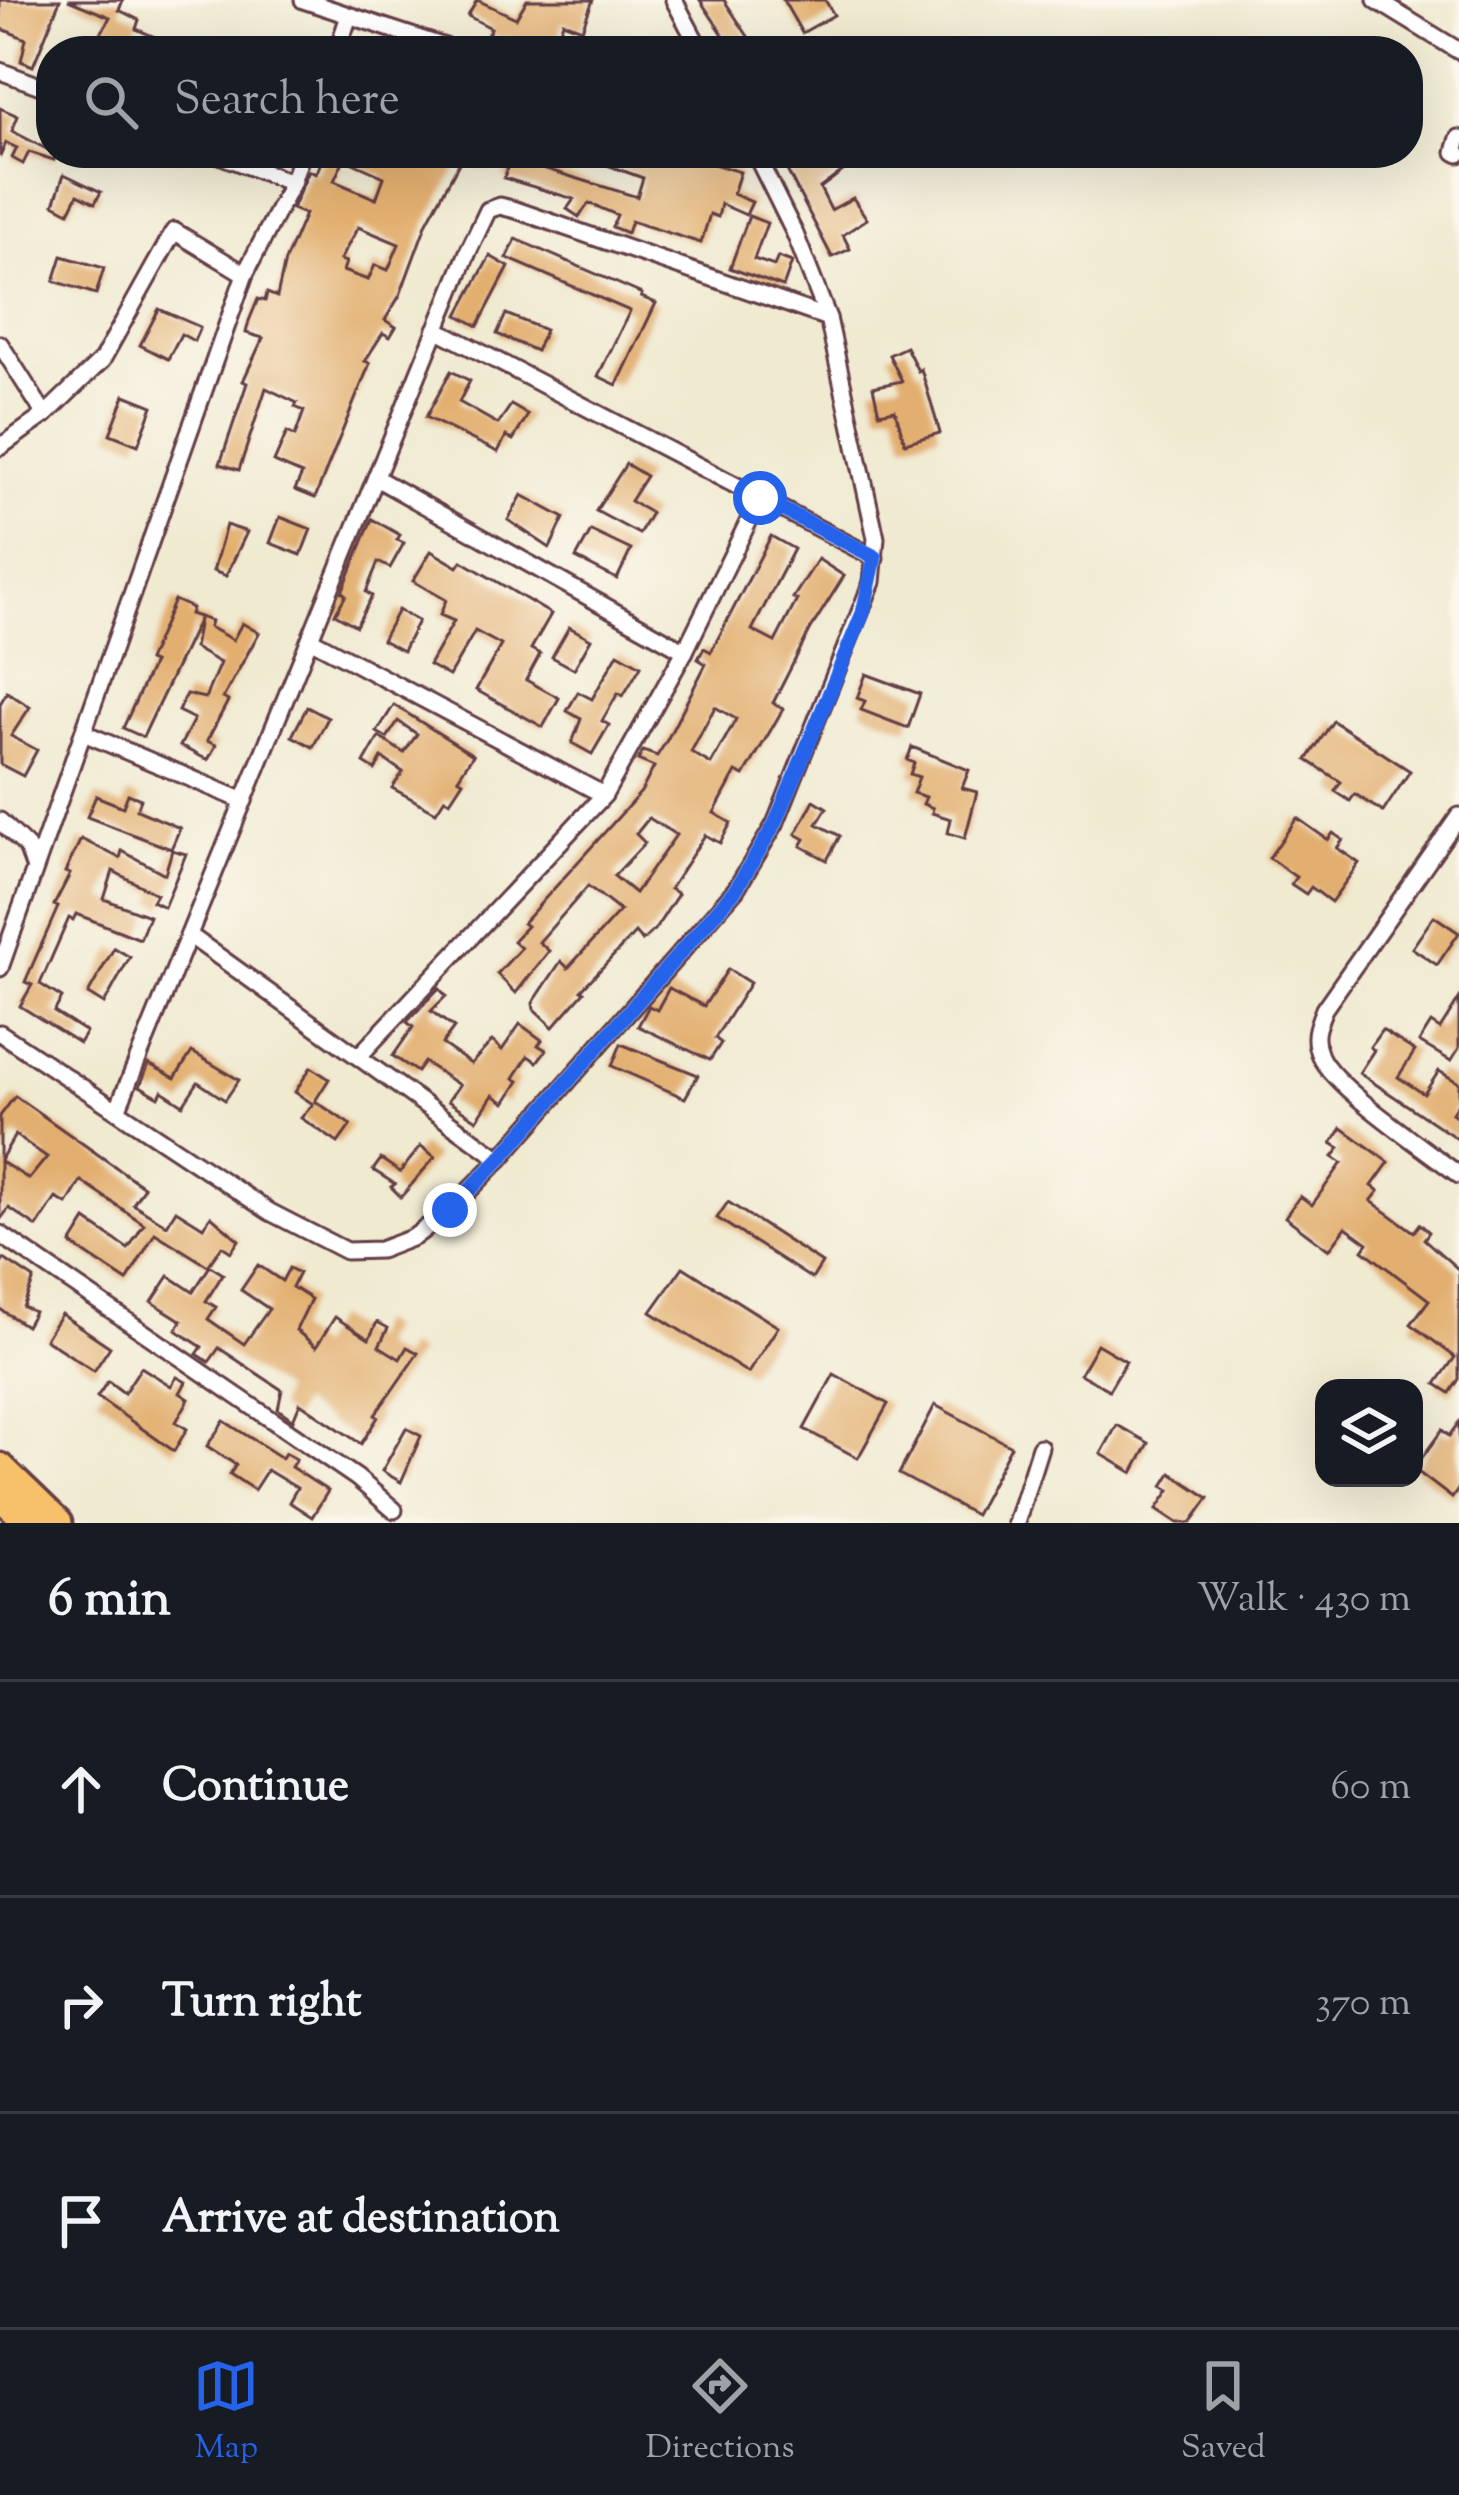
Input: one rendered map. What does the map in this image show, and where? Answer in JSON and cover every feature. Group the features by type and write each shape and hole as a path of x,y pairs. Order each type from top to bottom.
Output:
{"highway":[{"path":"0,1467 58,1523"},
{"path":"0,1495 28,1523"}],"street":[{"path":"303,0 411,36"},
{"path":"674,0 693,36"},
{"path":"1376,0 1459,51"},
{"path":"342,36 349,16"},
{"path":"0,71 36,84"},
{"path":"1459,138 1459,154"},
{"path":"253,168 292,183"},
{"path":"0,968 245,274 297,168"},
{"path":"0,1033 270,1212 346,1251 380,1250 414,1237 450,1210 500,1159 736,889 775,824 863,613 877,538 828,318 762,168"},
{"path":"118,1108 488,210 500,206 828,318"},
{"path":"0,447 45,415 102,360 174,231 245,274"},
{"path":"436,329 875,557"},
{"path":"0,344 45,415"},
{"path":"376,478 685,651"},
{"path":"359,1056 604,795 685,651 760,498"},
{"path":"310,639 604,795"},
{"path":"84,733 244,801"},
{"path":"1459,816 1324,1010 1315,1038 1317,1051 1333,1075 1459,1174"},
{"path":"0,820 27,847 34,866"},
{"path":"189,935 500,1159"},
{"path":"0,1234 358,1478 394,1510"},
{"path":"1016,1523 1040,1447"}],"building":[{"path":"0,0 60,0 45,36 36,36 33,66 21,61 26,39 0,28"},
{"path":"68,0 123,0 119,10 139,20 136,29 152,36 100,36 110,17"},
{"path":"477,0 516,18 527,0 593,0 582,29 563,22 558,36 494,36 488,33 491,28 468,16"},
{"path":"700,0 724,0 748,36 724,36"},
{"path":"783,0 825,0 834,15 802,33"},
{"path":"0,108 18,116 12,131 36,144 36,154 29,152 23,164 12,158 17,148 6,143 0,157"},
{"path":"319,168 340,168 334,181 376,199 384,177 364,168 456,168 385,320 396,327 390,337 383,333 365,361 370,363 315,498 295,490 302,474 274,462 287,432 295,436 304,411 266,388 239,470 220,464 247,383 243,381 263,338 246,333 249,321 258,299 265,301 267,293 277,297 285,261 305,214 292,209 309,171 316,174","holes":["358,227 399,244 388,270 375,265 368,280 343,271 346,262 340,260"]},
{"path":"507,168 543,168 637,197 643,178 615,168 727,168 740,172 733,194 752,202 746,215 721,204 718,217 710,214 701,243 631,221 627,233 612,227 617,215 589,203 579,217 567,209 574,199 504,178"},
{"path":"786,168 847,168 820,188 831,210 853,198 867,219 843,235 850,249 832,257"},
{"path":"64,174 101,192 95,203 78,194 69,212 54,204"},
{"path":"749,216 767,223 754,259 774,266 778,257 792,262 783,287 730,268"},
{"path":"516,239 656,303 617,385 598,376 630,311 507,258"},
{"path":"62,256 104,268 96,294 54,281"},
{"path":"490,256 509,267 478,326 458,315"},
{"path":"159,309 200,327 194,341 181,334 168,359 140,345"},
{"path":"506,314 545,330 536,351 497,334"},
{"path":"906,347 918,371 921,369 940,433 905,443 895,410 879,413 873,387 902,381 889,355"},
{"path":"451,371 470,381 459,402 498,424 511,405 528,415 513,440 506,436 498,452 426,417"},
{"path":"125,395 153,406 138,445 110,434"},
{"path":"626,464 646,476 630,501 651,513 639,534 596,511"},
{"path":"522,495 564,518 550,548 508,520"},
{"path":"280,517 311,529 301,555 270,543"},
{"path":"372,519 400,535 397,540 404,543 390,568 378,562 366,592 372,596 356,626 335,614"},
{"path":"226,525 247,532 226,576 213,571"},
{"path":"591,531 631,550 617,579 576,558"},
{"path":"771,536 794,549 752,630 775,642 797,600 793,598 818,559 844,576 773,703 783,709 744,776 736,772 714,813 731,823 720,843 705,835 670,889 678,894 656,928 642,941 635,933 553,1027 533,1003 561,961 568,968 620,911 588,886 539,942 549,951 516,993 497,974 521,948 513,941 527,926 523,923 641,792 654,767 638,760 643,751 657,756 706,664 698,659 704,648 711,652","holes":["715,707 736,719 711,764 691,752","649,818 676,835 635,893 614,876 645,843 636,834"]},
{"path":"431,551 458,567 462,561 551,614 531,649 540,654 526,680 559,698 543,727 476,690 501,645 475,631 449,676 429,665 454,621 440,615 446,600 413,581"},
{"path":"174,600 233,640 242,623 259,633 223,698 228,701 207,741 216,745 208,760 180,746 194,719 178,711 186,694 205,698 220,663 194,648 199,619 143,737 123,728 153,663 148,661"},
{"path":"398,610 418,621 403,651 382,640"},
{"path":"569,627 591,639 574,669 552,657"},
{"path":"618,653 641,666 602,721 609,725 592,754 572,743 581,719 567,711 578,692 592,699"},
{"path":"866,674 920,694 908,728 861,710 865,701 857,698"},
{"path":"7,692 30,707 11,736 37,750 23,776 0,764 0,704"},
{"path":"394,705 473,755 458,778 463,781 436,812 392,788 403,772 382,758 375,770 364,763 379,737 404,753 417,734 398,721 387,738 377,732"},
{"path":"307,707 328,718 313,747 292,736"},
{"path":"1333,721 1410,771 1383,812 1355,794 1350,801 1335,791 1341,782 1307,760"},
{"path":"912,747 969,770 962,788 977,792 965,838 948,833 951,819 932,813 933,808 923,804 926,797 913,793 919,777 910,774 914,763 907,760"},
{"path":"128,794 141,799 137,810 180,828 171,849 87,817 96,796 123,807"},
{"path":"814,800 827,808 817,824 840,836 827,860 801,846 805,839 796,834"},
{"path":"1297,818 1328,840 1333,833 1343,840 1337,848 1359,863 1331,902 1311,887 1306,894 1291,884 1296,877 1269,858"},
{"path":"81,839 120,858 122,851 165,874 172,850 186,854 164,907 152,901 156,894 113,871 104,899 149,916 140,939 76,914 73,920 69,918 40,984 62,998 54,1012 86,1032 79,1043 20,1006 32,985 25,982"},
{"path":"1434,916 1459,933 1437,965 1412,948"},
{"path":"114,948 130,957 104,1004 88,994"},
{"path":"728,969 750,983 715,1038 721,1043 710,1060 638,1026 649,1006 657,1010 669,988 704,1006"},
{"path":"439,988 446,996 431,1011 454,1028 442,1044 471,1064 492,1041 502,1050 520,1024 542,1040 538,1045 546,1050 537,1062 528,1056 505,1103 493,1095 477,1120 448,1101 459,1085 424,1062 417,1072 393,1056 413,1027 407,1022"},
{"path":"1459,999 1459,1048 1451,1061 1419,1042 1431,1023 1440,1029"},
{"path":"1382,1030 1415,1051 1398,1077 1424,1094 1439,1071 1459,1083 1459,1102 1452,1113 1459,1118 1459,1140 1359,1073"},
{"path":"621,1044 698,1075 685,1098 612,1066"},
{"path":"192,1052 239,1080 225,1100 198,1082 183,1105 162,1091 159,1097 140,1086 149,1064 175,1078"},
{"path":"311,1067 329,1079 315,1101 351,1125 338,1143 301,1118 313,1104 295,1092"},
{"path":"15,1096 144,1187 133,1204 167,1225 176,1210 203,1227 211,1216 239,1240 231,1252 222,1246 208,1266 155,1233 127,1281 71,1244 86,1220 128,1249 144,1224 81,1181 67,1204 56,1198 37,1227 9,1208 0,1220 0,1161 0,1116","holes":["15,1135 47,1157 29,1179 0,1161"]},
{"path":"1342,1128 1389,1162 1372,1186 1379,1191 1371,1201 1414,1232 1420,1224 1429,1232 1424,1239 1459,1270 1459,1379 1450,1393 1436,1384 1455,1357 1411,1324 1429,1300 1363,1250 1368,1243 1346,1227 1329,1250 1285,1217 1300,1196 1312,1205 1342,1163 1333,1157 1340,1148 1332,1143"},
{"path":"421,1146 435,1157 401,1197 391,1187 395,1184 373,1170 381,1159 400,1172"},
{"path":"728,1202 822,1263 812,1279 717,1218"},
{"path":"4,1259 34,1279 23,1307 34,1312 26,1326 0,1309"},
{"path":"258,1265 282,1281 289,1268 299,1273 292,1287 311,1299 296,1330 316,1347 335,1317 369,1339 377,1322 388,1328 379,1346 400,1359 407,1347 418,1353 361,1444 300,1403 293,1420 278,1409 282,1390 219,1348 209,1362 197,1354 202,1347 176,1330 182,1321 152,1302 169,1276 193,1292 210,1266 223,1274 206,1301 216,1307 208,1319 244,1344 269,1309 241,1290"},
{"path":"683,1267 778,1327 748,1373 651,1312"},
{"path":"61,1314 110,1347 94,1371 45,1339"},
{"path":"1097,1344 1126,1361 1109,1390 1080,1374"},
{"path":"141,1367 171,1386 177,1377 186,1382 180,1393 189,1399 176,1422 187,1429 174,1451 97,1397 108,1381 124,1393"},
{"path":"834,1374 888,1404 858,1458 804,1429"},
{"path":"935,1405 1011,1446 975,1515 899,1474"},
{"path":"224,1421 282,1458 285,1453 296,1459 291,1467 328,1491 312,1517 289,1502 297,1488 267,1470 254,1490 230,1474 236,1465 207,1446"},
{"path":"1459,1422 1459,1488 1452,1498 1423,1476 1423,1456 1442,1430 1449,1436"},
{"path":"1117,1425 1149,1443 1133,1473 1101,1454"},
{"path":"406,1428 421,1436 401,1482 382,1471"},
{"path":"1171,1473 1209,1498 1191,1523 1178,1523 1157,1509 1170,1490 1163,1486"}],"route":[{"path":"450,1210 736,889 775,824 863,613 875,557 760,498"}]}
